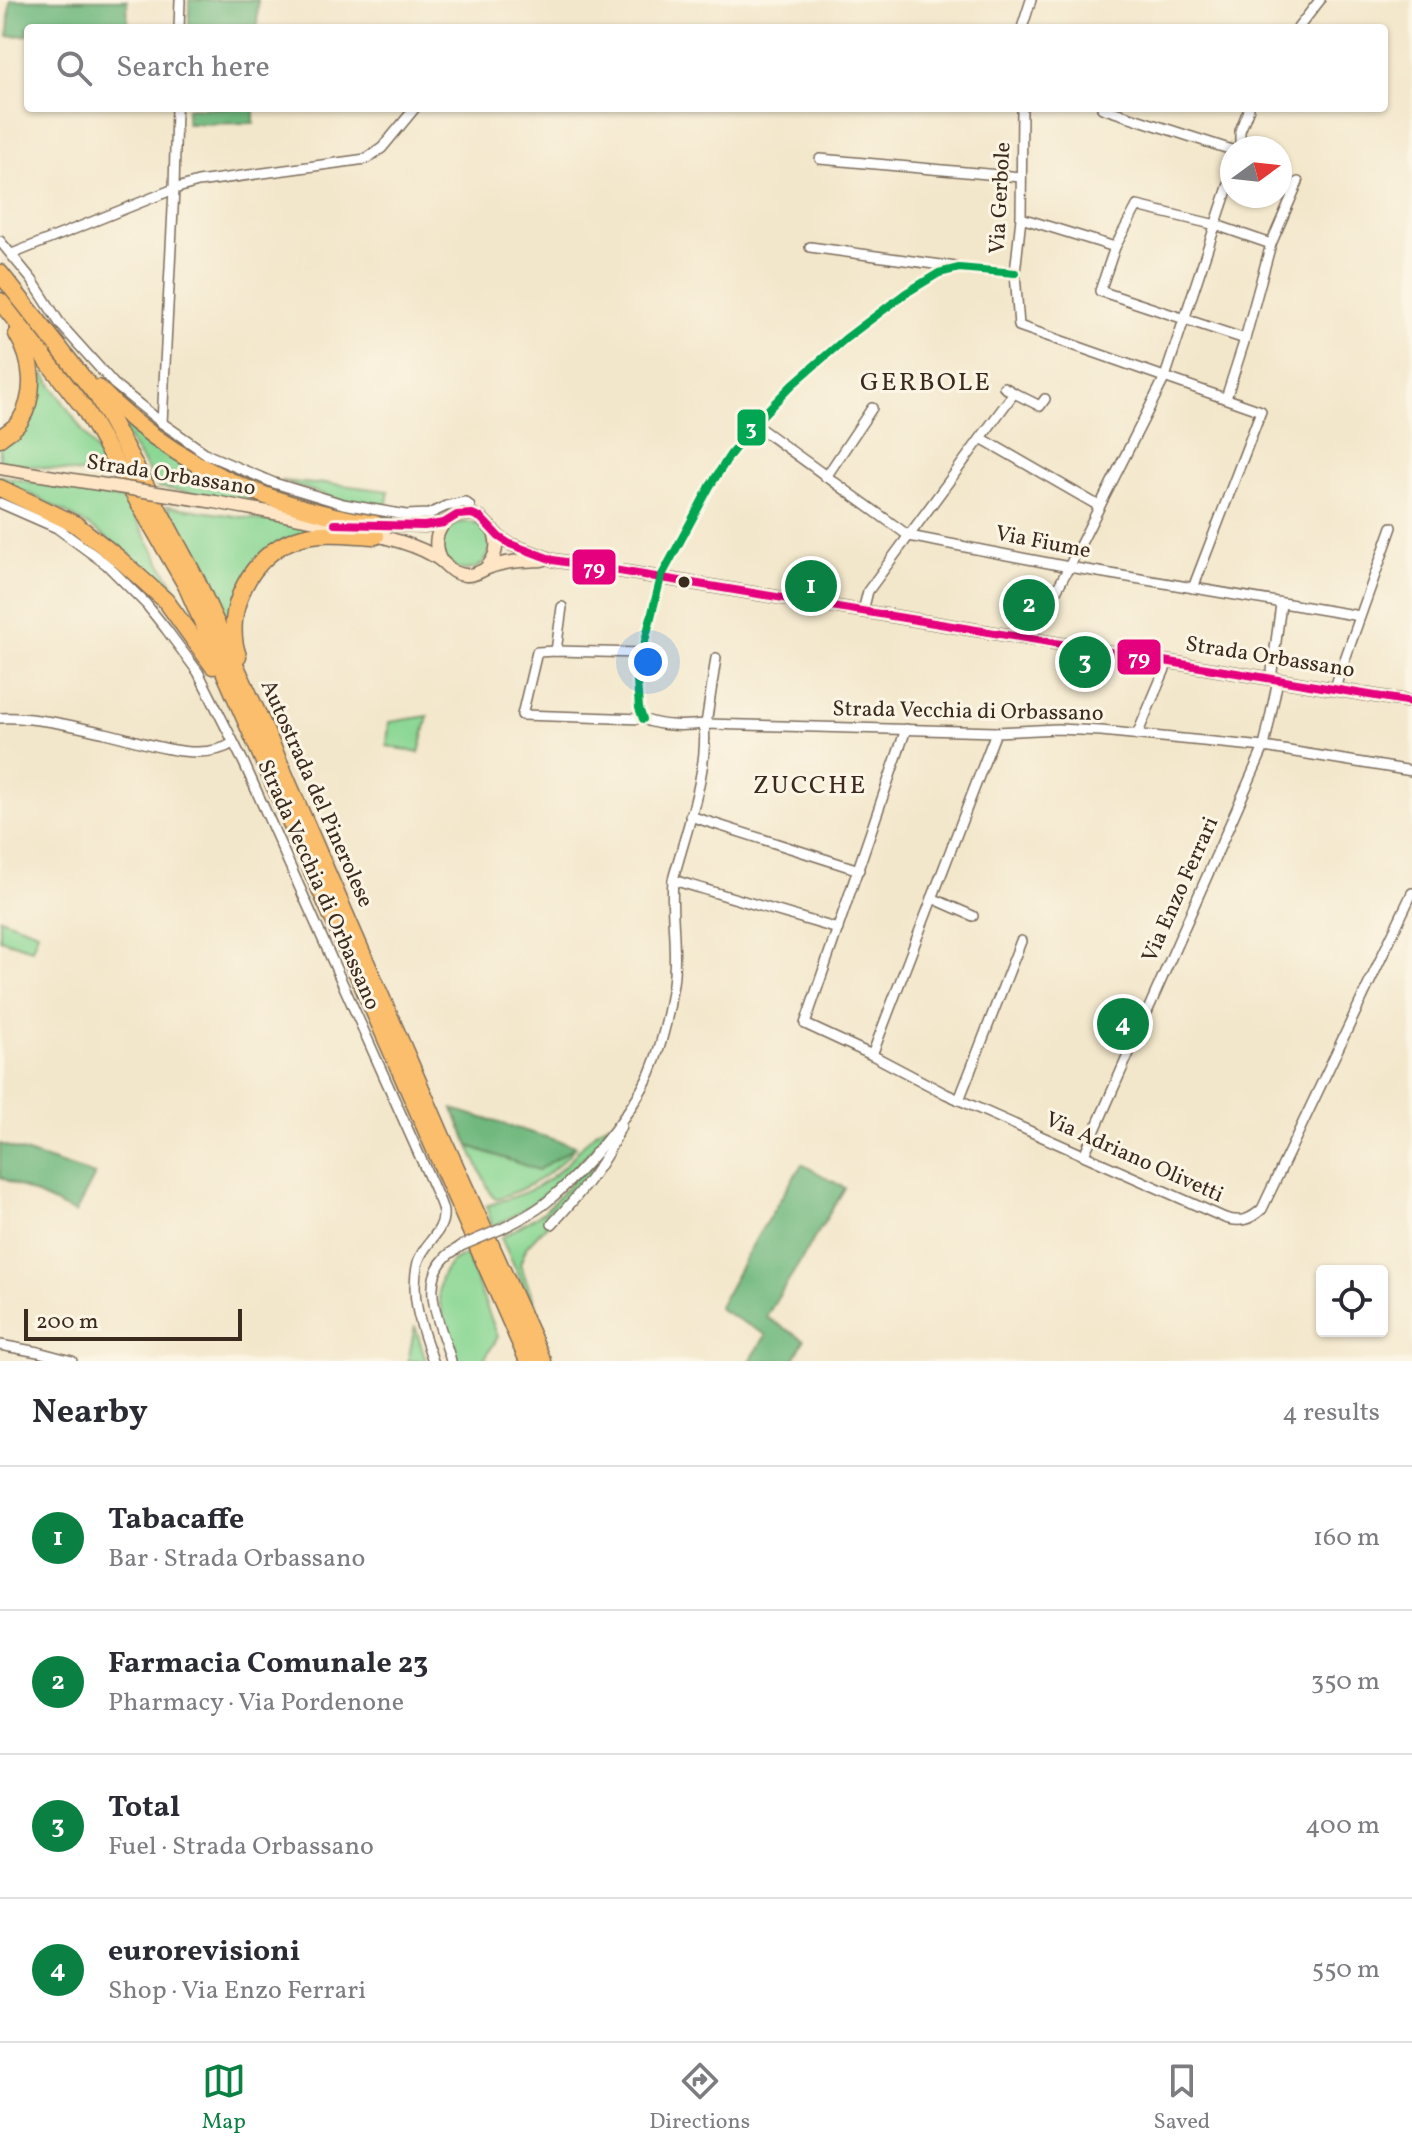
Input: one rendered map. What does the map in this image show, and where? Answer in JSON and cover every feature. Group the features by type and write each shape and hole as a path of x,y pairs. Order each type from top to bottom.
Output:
{"highway":[{"path":"2,275 83,372 134,421 174,451 232,483 278,501 376,530"},
{"name":"Autostrada del Pinerolese","path":"2,275 98,397 196,579 543,1361"},
{"path":"0,303 24,346 31,369 30,396 19,423 0,438"},
{"name":"Autostrada del Pinerolese","path":"0,303 84,408 186,585 528,1361"},
{"path":"0,488 75,524 166,601 214,667 256,747"},
{"path":"266,732 235,648 237,603 249,577 270,553 295,539 376,530"}],"main road":[{"name":"Strada Orbassano","path":"0,468 376,530 444,523 457,515 472,514 516,547 553,560 1412,702"},
{"path":"440,560 436,540 444,523"},
{"name":"Strada Orbassano","path":"376,530 421,549 461,575 520,561 553,560"},
{"path":"486,568 495,555 497,540 494,532"}],"street":[{"path":"179,24 180,0"},
{"path":"1023,24 1031,0"},
{"path":"1301,24 1320,0"},
{"path":"162,423 176,112"},
{"path":"12,254 174,189 223,177 366,159 382,148 412,112"},
{"name":"Via Gerbole","path":"643,719 637,681 661,577 710,486 754,424 793,384 845,339 906,293 939,273 959,268 1015,273 1021,218 1022,112"},
{"path":"1114,112 1220,146"},
{"path":"1240,136 1247,112"},
{"path":"820,159 1021,177"},
{"path":"1226,398 1271,244 1298,182"},
{"path":"1245,339 1100,291 1115,247 1137,206 1216,225 1271,244"},
{"path":"1030,639 1165,377 1221,208"},
{"path":"1021,218 1115,247"},
{"path":"0,241 32,280 61,325 114,384 208,455 274,483 343,504 406,515 429,514 465,502 472,514"},
{"path":"810,247 959,268"},
{"path":"1015,273 1019,326 1261,411 1193,588"},
{"path":"1004,387 1040,406 1045,399"},
{"path":"863,611 868,591 1014,393"},
{"path":"826,477 872,408"},
{"name":"Via Fiume","path":"754,424 909,536 1069,567 1360,616"},
{"path":"981,438 1099,506"},
{"name":"Strada Vecchia di Orbassano","path":"0,503 57,528 99,558 128,585 166,629 212,696 277,835 443,1212 442,1226 424,1248 415,1279 419,1320 433,1361"},
{"path":"1334,690 1392,527"},
{"name":"Via Enzo Ferrari","path":"1084,1155 1264,747 1275,679 1281,604"},
{"path":"562,607 556,651 642,653"},
{"name":"Strada Vecchia di Orbassano","path":"556,651 537,652 522,715 643,719 675,725 996,732 1057,729 1264,747 1412,771"},
{"path":"451,1361 433,1299 435,1276 444,1259 461,1246 524,1218 548,1201 596,1151 641,1091 651,1071 674,981 673,880 701,773 716,658"},
{"path":"1137,735 1168,662"},
{"path":"0,718 102,732 172,750 214,752 233,743"},
{"path":"673,880 838,929 906,729"},
{"path":"872,1055 996,732"},
{"path":"690,816 859,870"},
{"name":"Via Adriano Olivetti","path":"838,929 805,1024 959,1100 1225,1218 1240,1221 1255,1216 1262,1209 1412,893"},
{"path":"932,898 973,916"},
{"path":"959,1100 1021,941"},
{"path":"552,1224 585,1187 614,1142 626,1112"},
{"path":"0,1345 72,1361"}],"green space":[{"path":"10,0 127,0 128,24 24,24 24,35 8,36"},
{"path":"189,0 258,0 257,24 189,24"},
{"path":"187,112 254,112 254,123 187,124"},
{"path":"43,372 114,478 0,461 0,446 19,430 30,414"},
{"path":"114,412 193,470 235,491 286,510 158,487"},
{"path":"0,476 125,500 192,618 147,570 108,538 56,507 0,481"},
{"path":"281,481 389,491 386,508 340,500"},
{"path":"167,506 321,529 267,551 229,623"},
{"path":"466,522 483,529 490,546 483,563 466,570 449,563 442,546 449,529"},
{"path":"428,716 419,753 387,746 389,722"},
{"path":"0,918 38,932 32,949 0,939"},
{"path":"453,1109 576,1146 538,1170 469,1146"},
{"path":"611,1123 591,1150 555,1186 493,1227 486,1206 537,1187 564,1166 591,1136"},
{"path":"0,1144 95,1175 75,1213 0,1177"},
{"path":"469,1146 538,1170 576,1146 559,1165 540,1179 496,1199"},
{"path":"605,1147 573,1197 527,1246 520,1264 538,1316 501,1238 545,1211"},
{"path":"802,1164 845,1188 766,1317 804,1340 793,1361 750,1361 766,1335 718,1308"},
{"path":"466,1254 498,1337 483,1361 457,1361 439,1298 443,1274"},
{"path":"415,1326 426,1361 408,1361"}],"transit line":[{"name":"3","path":"643,719 637,681 661,577 710,486 754,424 793,384 845,339 906,293 939,273 959,268 1015,273"},
{"name":"79","path":"335,524 424,526 444,523 457,515 472,514 481,518 510,544 553,560 1412,702"}],"place":[{"name":"Tabacaffe","path":"811,586"},
{"name":"Farmacia Comunale 23","path":"1029,605"},
{"name":"Total","path":"1085,662"},
{"name":"eurorevisioni","path":"1123,1024"}],"district":[{"name":"GERBOLE","path":"926,383"},
{"name":"ZUCCHE","path":"810,786"}]}
